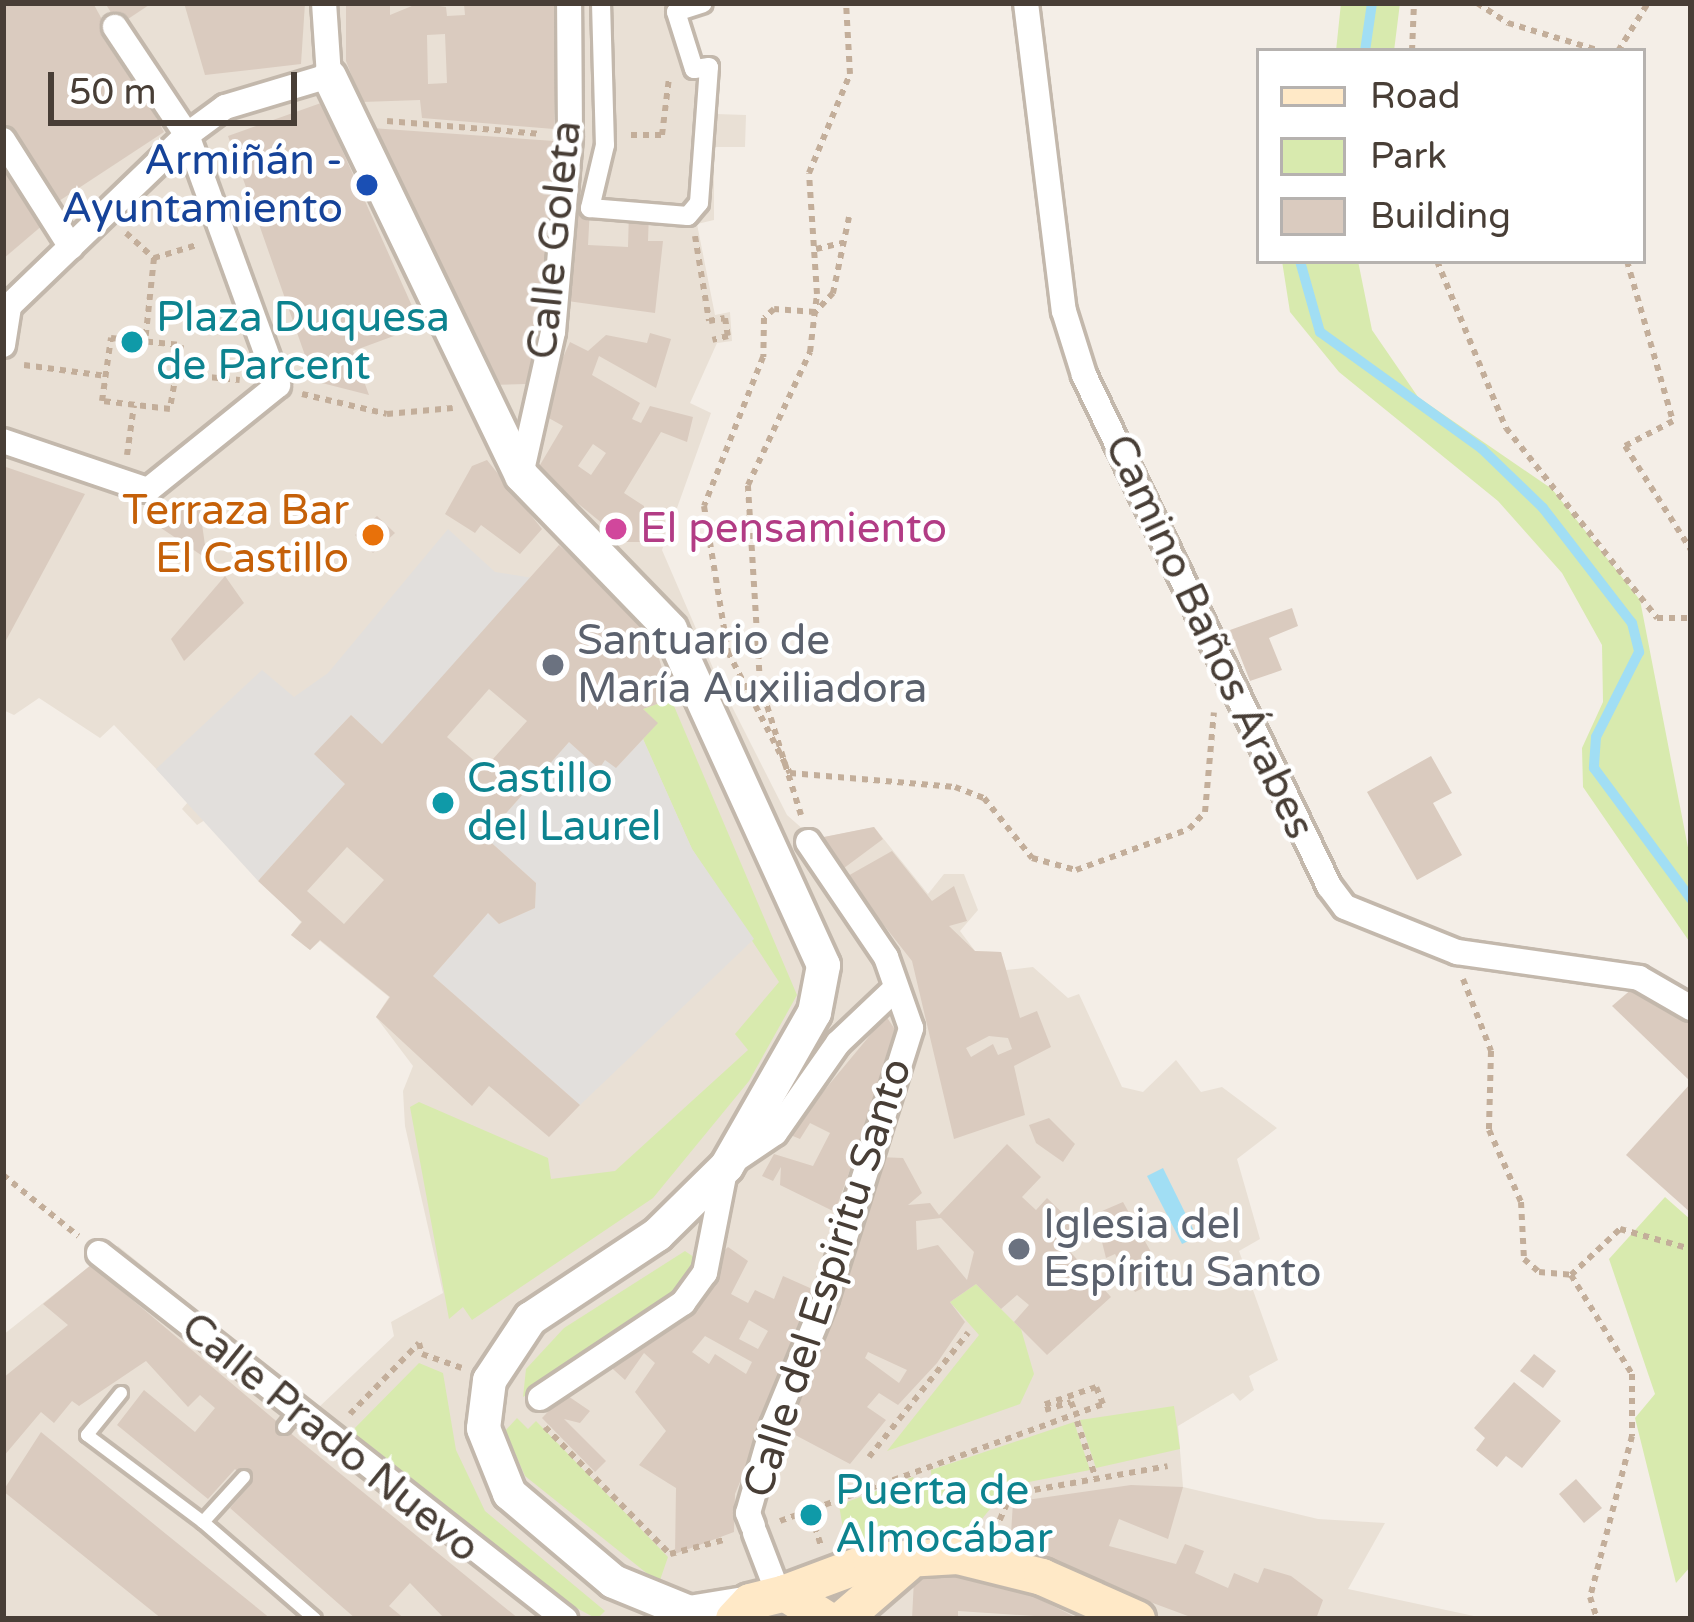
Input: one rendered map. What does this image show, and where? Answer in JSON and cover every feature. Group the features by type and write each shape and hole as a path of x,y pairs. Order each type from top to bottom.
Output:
{"main road":[{"path":"843,1619 886,1573 927,1555"},
{"path":"762,1602 871,1562 927,1555 982,1559 1137,1619"},
{"path":"762,1602 826,1619"}],"street":[{"path":"324,3 329,76 478,397 521,475 670,629 823,965 822,992 726,1166 705,1274 683,1303 534,1404"},
{"name":"Calle Goleta","path":"521,475 554,332 570,136 569,3"},
{"path":"601,3 606,136 590,208 688,216 699,203 710,67 694,69 676,12 703,3"},
{"name":"Camino Baños Árabes","path":"1026,3 1064,311 1084,375 1236,688 1285,803 1345,907 1456,952 1639,978 1691,1008"},
{"path":"3,441 148,490 272,393 227,232 188,135 115,27"},
{"path":"3,345 9,306 188,135 225,106 329,76"},
{"path":"3,140 71,247"},
{"name":"Calle del Espiritu Santo","path":"762,1602 755,1529 748,1513 773,1426 826,1298 910,1028 886,957 808,842"},
{"path":"658,1619 509,1493 483,1428 489,1380 530,1318 657,1234 726,1166 775,1133 838,1043 896,988"},
{"name":"Calle Prado Nuevo","path":"99,1253 291,1418 331,1434 565,1619"},
{"path":"613,1581 689,1612 762,1602"}],"lane":[{"path":"122,1393 87,1435 203,1522 315,1619"},
{"path":"203,1522 244,1477"}],"path":[{"path":"808,842 754,648 748,485 810,352 816,249 809,173 850,74 846,3"},
{"path":"1412,48 1414,3"},
{"path":"1477,3 1508,23 1591,48"},
{"path":"1620,48 1648,3"},
{"path":"606,136 662,135 669,63"},
{"path":"421,125 570,136"},
{"path":"106,214 154,258"},
{"path":"815,311 842,270 849,217"},
{"path":"692,223 709,321 725,318 728,335 712,340"},
{"path":"154,258 227,232"},
{"path":"816,249 842,243"},
{"path":"145,342 154,258"},
{"path":"1438,264 1506,428 1657,618 1691,618"},
{"path":"1629,264 1673,421 1625,446 1691,550"},
{"path":"790,773 733,669 704,506 764,357 764,318 774,309 815,311"},
{"path":"111,338 181,345 176,374 170,409 102,401 111,338"},
{"path":"3,362 106,376"},
{"path":"176,374 244,380 272,393 415,416 478,397"},
{"path":"122,482 134,405"},
{"path":"790,773 955,787 984,797 1032,858 1076,870 1189,829 1204,812 1212,716 1236,688"},
{"path":"1456,952 1491,1052 1489,1130 1521,1202 1524,1259 1539,1272 1571,1275 1620,1229 1691,1249"},
{"path":"3,1175 99,1253"},
{"path":"1571,1275 1632,1374 1636,1400 1590,1598 1597,1619"},
{"path":"869,1457 968,1334"},
{"path":"331,1434 419,1342 430,1353"},
{"path":"534,1404 670,1554 755,1529 1103,1404 1096,1387 1044,1408 1071,1402 1074,1409"},
{"path":"1077,1421 1096,1479"},
{"path":"982,1559 1011,1494 1168,1466"}],"shaded area":[{"path":"3,3 723,3 687,18 702,59 718,57 716,114 746,115 745,147 714,147 714,220 697,224 715,315 730,312 732,341 717,343 690,403 711,413 662,550 716,675 787,815 814,839 874,827 928,894 944,874 964,874 978,910 960,931 975,951 1001,952 1006,970 1033,967 1068,998 1079,994 1122,1087 1143,1092 1176,1060 1201,1092 1222,1087 1277,1128 1237,1159 1260,1239 1239,1251 1278,1360 1249,1376 1254,1390 1240,1401 1233,1393 1178,1426 1183,1487 1318,1519 1385,1523 1348,1589 1488,1619 3,1619 3,1335 91,1265 118,1246 318,1408 394,1336 391,1322 443,1293 405,1126 403,1091 413,1066 376,1017 389,997 320,941 310,950 291,935 301,922 205,820 197,825 182,809 188,802 114,725 100,738 39,698 14,715 3,710"},
{"path":"448,529 495,572 533,578 382,744 351,715 315,754 345,784 258,881 156,769 262,670 294,697 328,673"},
{"path":"643,739 692,849 754,939 580,1105 433,976 488,913 499,924 535,908 536,883 485,837 569,742 599,769 605,760 617,767"}],"green space":[{"path":"1341,3 1400,3 1394,48 1336,48"},
{"path":"1282,264 1359,264 1372,330 1418,397 1552,489 1640,600 1691,863 1691,944 1583,787 1582,748 1603,702 1602,645 1562,573 1498,501 1339,372 1290,312"},
{"path":"671,699 797,995 749,1081 653,1198 472,1320 463,1307 449,1319 410,1107 419,1102 548,1158 551,1179 615,1171 748,1050 735,1034 779,982 692,849 643,739 657,723 643,709"},
{"path":"1665,1197 1691,1220 1691,1566 1676,1583 1635,1418 1655,1394 1609,1259"},
{"path":"685,1251 704,1264 665,1305 523,1397 526,1369 564,1328"},
{"path":"976,1284 1021,1329 1034,1374 1020,1404 887,1451 979,1335 950,1302"},
{"path":"419,1363 443,1373 456,1450 485,1511 605,1611 597,1619 521,1578 349,1434"},
{"path":"1174,1406 1180,1449 1096,1468 1080,1420"},
{"path":"517,1418 528,1429 536,1421 668,1557 659,1583 525,1476 505,1431"},
{"path":"1074,1422 1090,1470 1009,1486 972,1531 859,1543 844,1535 839,1505 913,1477 917,1489 932,1489 931,1470"}],"water":[{"path":"1163,1168 1197,1237 1182,1244 1147,1176"}],"building":[{"path":"3,3 93,3 164,132 56,203 3,120"},
{"path":"105,3 152,3 119,25"},
{"path":"184,3 305,3 301,64 205,75"},
{"path":"346,3 390,3 390,15 419,3 446,7 447,16 465,15 464,4 557,3 554,129 422,118 420,100 362,102 346,61","holes":["445,34 447,83 428,84 427,35"]},
{"path":"321,103 421,326 353,351 369,395 314,381 228,136"},
{"path":"371,128 554,141 542,330 526,384 488,385"},
{"path":"3,159 44,224 3,259"},
{"path":"571,206 590,208 588,245 628,247 629,211 649,213 648,241 663,241 655,313 560,300"},
{"path":"650,333 671,339 656,388 599,356 592,375 640,403 632,419 641,423 650,406 693,417 687,442 661,432 624,493 644,506 642,542 625,542 537,470 563,426 538,412 570,342 588,351 606,335 647,343","holes":["593,444 606,453 591,475 578,466"]},
{"path":"487,460 542,529 520,554 481,525 475,533 445,514 472,466"},
{"path":"3,466 85,494 3,646"},
{"path":"199,503 207,559 158,526 171,506"},
{"path":"377,516 395,533 373,553 355,535"},
{"path":"559,545 664,640 656,648 671,699 643,709 658,723 616,768 605,760 599,769 569,742 485,837 536,883 535,908 499,924 488,913 433,976 580,1105 549,1137 489,1086 472,1106 376,1017 390,997 320,940 310,950 291,935 302,922 258,881 345,784 314,754 351,715 382,744","holes":["489,689 527,721 484,769 447,737","347,847 384,880 344,924 307,891"]},
{"path":"225,576 244,603 184,661 171,639"},
{"path":"1292,608 1298,626 1269,638 1282,670 1250,681 1230,630"},
{"path":"1431,756 1452,793 1433,803 1462,855 1417,880 1367,792"},
{"path":"874,827 883,839 840,871 814,839"},
{"path":"892,851 932,901 954,886 967,921 949,926 975,951 1001,952 1020,1018 1037,1011 1051,1047 1014,1066 1025,1115 954,1139 912,961 846,877","holes":["989,1036 1008,1038 1012,1049 998,1055 993,1044 971,1057 966,1048"]},
{"path":"1633,988 1691,1024 1691,1082 1612,1006"},
{"path":"886,1016 898,1034 835,1212 780,1185 781,1167 773,1181 762,1176 774,1154 813,1166 830,1133 810,1123 800,1139 788,1134"},
{"path":"1691,1083 1691,1213 1626,1155"},
{"path":"1049,1118 1075,1144 1063,1162 1036,1143 1029,1125"},
{"path":"1007,1144 1041,1177 1022,1197 1036,1210 1047,1198 1079,1229 1065,1246 1111,1297 1047,1355 1014,1322 1029,1305 1017,1295 1001,1309 976,1284 950,1302 965,1322 937,1363 898,1405 879,1393 867,1407 886,1420 850,1464 782,1428 826,1334 878,1157 903,1158 922,1193 908,1205 930,1203 939,1215","holes":["941,1218 974,1252 967,1280 938,1245 917,1250 916,1221","868,1352 907,1370 899,1383 865,1358"]},
{"path":"1123,1202 1165,1277 1135,1292 1115,1254 1106,1258 1095,1214"},
{"path":"728,1247 748,1261 731,1294 748,1303 755,1290 774,1299 783,1276 819,1292 735,1494 734,1532 675,1554 676,1488 639,1465 666,1431 635,1392 655,1363 644,1353 625,1380 603,1360","holes":["749,1320 768,1331 758,1349 739,1339","705,1336 752,1362 746,1374 715,1354 709,1364 692,1352"]},
{"path":"91,1265 519,1619 445,1619 410,1583 389,1606 405,1619 356,1619 230,1508 251,1484 235,1469 208,1499 117,1425 144,1390 195,1432 215,1408 200,1395 188,1407 146,1361 79,1406 72,1401 54,1423 41,1412 3,1457 3,1378 68,1325 43,1304"},
{"path":"1534,1354 1556,1371 1543,1388 1520,1371"},
{"path":"1514,1382 1561,1421 1522,1468 1506,1456 1497,1467 1476,1450 1485,1438 1474,1428"},
{"path":"565,1394 590,1411 580,1423 564,1419 606,1461 595,1472 542,1418"},
{"path":"41,1432 271,1619 162,1619 3,1491"},
{"path":"1576,1479 1602,1508 1584,1523 1559,1494"},
{"path":"1131,1485 1183,1487 1168,1539 1119,1519 1109,1546 1176,1564 1185,1544 1204,1551 1195,1573 1228,1588 1234,1573 1258,1583 1264,1568 1291,1576 1323,1600 1316,1619 1196,1619 1010,1550 1013,1502"},
{"path":"994,1576 1079,1619 958,1611 958,1619 912,1619 914,1579"}],"waterway":[{"path":"1365,48 1372,3"},
{"path":"1301,264 1320,332 1482,449 1543,508 1632,623 1639,652 1596,737 1594,768 1691,899"}],"place":[{"name":"Armiñán - Ayuntamiento","path":"367,185"},
{"name":"Plaza Duquesa de Parcent","path":"132,342"},
{"name":"El pensamiento","path":"616,529"},
{"name":"Terraza Bar El Castillo","path":"373,535"},
{"name":"Santuario de María Auxiliadora","path":"553,665"},
{"name":"Castillo del Laurel","path":"443,803"},
{"name":"Iglesia del Espíritu Santo","path":"1019,1249"},
{"name":"Puerta de Almocábar","path":"811,1515"}]}
